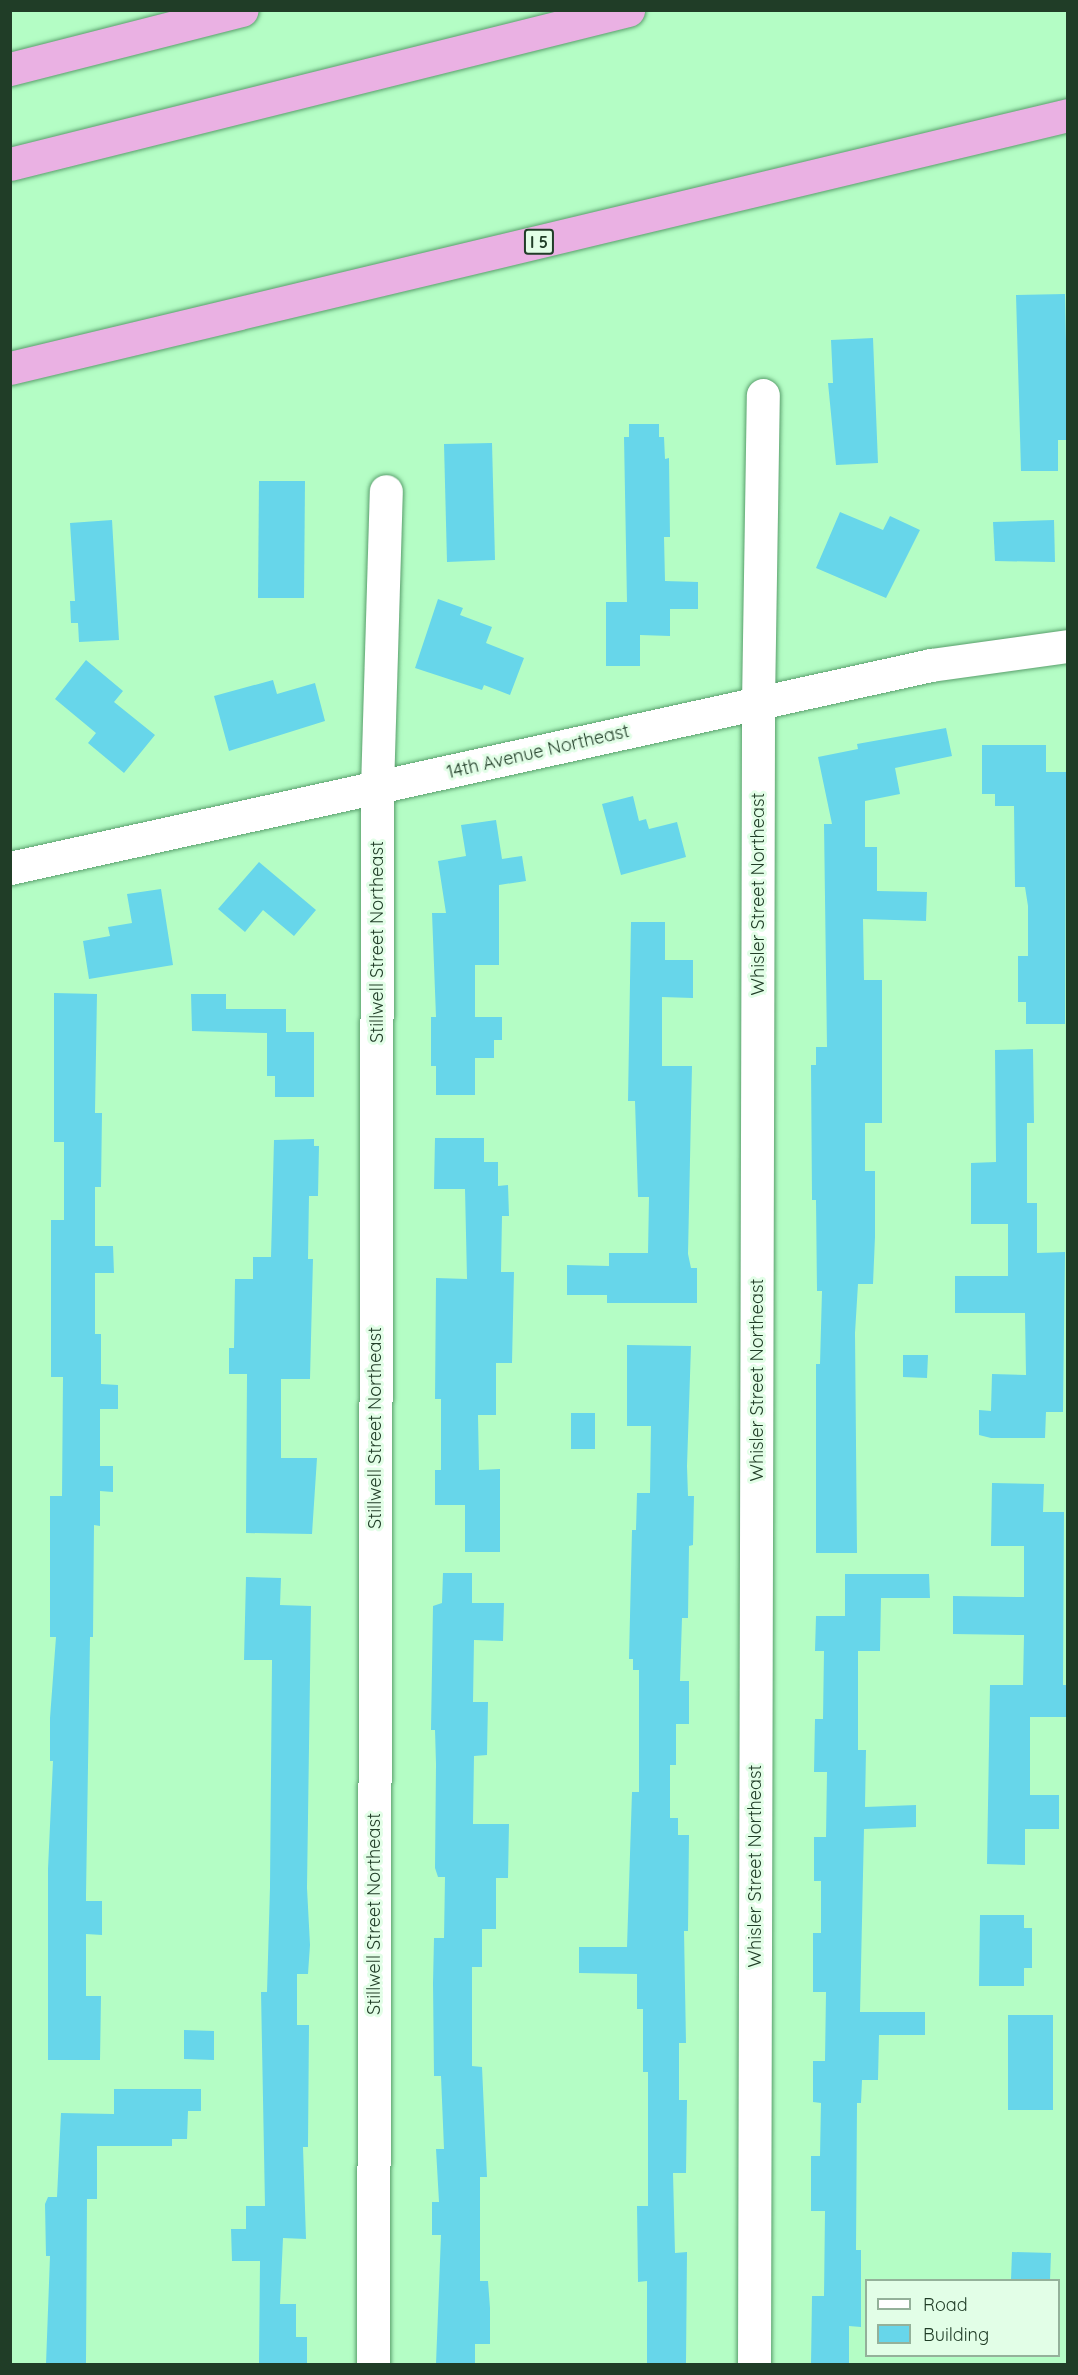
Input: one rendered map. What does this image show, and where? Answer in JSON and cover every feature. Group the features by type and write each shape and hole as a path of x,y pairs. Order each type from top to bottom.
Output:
{"highway":[{"path":"10,69 242,10"},
{"path":"10,164 628,10"},
{"name":"I 5","path":"10,368 1068,115"}],"street":[{"name":"Whisler Street Northeast","path":"754,2364 758,703 764,395"},
{"name":"Stillwell Street Northeast","path":"373,2364 377,788 386,491"},
{"name":"14th Avenue Northeast","path":"10,868 931,665 1068,646"}],"building":[{"path":"1065,294 1068,440 1058,440 1058,471 1021,471 1016,295"},
{"path":"873,338 878,463 836,465 828,383 833,383 831,340"},
{"path":"629,424 659,424 659,437 664,437 665,459 669,458 670,537 664,537 665,581 698,582 698,609 670,609 670,636 640,635 640,666 606,666 606,602 627,602 624,437 629,437"},
{"path":"492,443 495,560 447,562 444,444"},
{"path":"259,481 305,481 304,598 258,598"},
{"path":"840,512 883,530 890,516 920,530 886,598 816,568"},
{"path":"112,520 119,640 79,642 78,623 71,623 70,601 75,601 70,523"},
{"path":"1054,520 1055,562 995,561 993,522"},
{"path":"438,599 463,608 460,615 492,627 486,643 524,658 510,695 484,685 482,690 415,668"},
{"path":"86,660 123,691 114,702 155,735 124,773 88,743 96,733 55,699"},
{"path":"273,680 277,694 315,683 325,721 229,751 214,696"},
{"path":"946,728 952,756 895,768 900,794 865,801 865,847 877,847 877,891 927,892 926,921 863,919 864,980 882,980 882,1123 865,1123 865,1171 875,1171 875,1237 873,1284 858,1284 855,1333 857,1553 816,1553 816,1364 820,1364 822,1291 817,1291 816,1200 812,1200 811,1065 816,1065 816,1047 827,1047 824,824 832,824 818,757 858,749 857,744"},
{"path":"982,745 1046,745 1046,772 1066,772 1065,1024 1026,1024 1026,1002 1018,1002 1018,956 1028,956 1028,906 1025,887 1015,887 1014,806 995,806 995,794 982,794"},
{"path":"633,796 639,821 646,819 649,829 677,822 686,857 621,875 602,804"},
{"path":"496,820 502,859 522,856 526,881 499,885 499,965 475,965 475,1017 502,1017 502,1040 494,1040 494,1058 475,1058 475,1095 436,1095 436,1066 431,1066 431,1017 436,1017 432,913 446,913 438,861 466,856 461,825"},
{"path":"259,862 316,910 294,936 263,910 245,932 218,909"},
{"path":"161,889 173,965 89,979 83,941 110,936 108,927 132,923 127,894"},
{"path":"631,922 665,922 665,960 693,960 693,998 662,997 662,1066 692,1066 688,1254 691,1268 697,1268 697,1303 607,1303 607,1295 567,1295 567,1265 609,1266 609,1253 648,1253 649,1197 638,1197 635,1101 628,1101"},
{"path":"54,993 97,994 95,1113 102,1113 101,1187 95,1187 95,1246 113,1246 114,1273 95,1273 95,1334 101,1334 101,1384 118,1385 118,1409 100,1409 100,1466 113,1466 113,1492 100,1491 100,1526 94,1525 93,1637 90,1637 86,1901 102,1901 102,1935 86,1934 86,1996 101,1996 100,2060 48,2060 48,1869 53,1761 50,1761 50,1718 56,1637 50,1637 50,1496 62,1496 63,1377 51,1377 51,1220 64,1220 64,1142 54,1142"},
{"path":"191,994 226,994 226,1009 286,1009 286,1032 314,1032 314,1097 275,1097 275,1076 267,1076 267,1033 192,1031"},
{"path":"1033,1049 1034,1123 1027,1123 1027,1203 1037,1203 1037,1253 1065,1252 1063,1412 1046,1412 1045,1438 991,1438 979,1435 979,1410 991,1411 992,1374 1026,1375 1025,1313 955,1313 955,1276 1008,1276 1008,1224 971,1224 971,1163 996,1162 995,1050"},
{"path":"435,1138 484,1138 484,1162 498,1162 498,1186 508,1185 509,1216 502,1216 501,1272 514,1272 512,1363 496,1363 496,1415 478,1415 479,1470 500,1469 500,1552 465,1552 465,1505 435,1505 435,1470 441,1470 441,1399 435,1399 436,1278 467,1279 465,1189 434,1189"},
{"path":"314,1139 314,1146 319,1146 318,1196 309,1196 308,1259 313,1259 310,1379 281,1379 281,1458 317,1458 312,1534 246,1533 247,1374 229,1374 229,1348 234,1348 235,1279 253,1279 253,1257 271,1257 274,1140"},
{"path":"627,1345 691,1346 687,1466 688,1496 694,1496 693,1545 689,1546 688,1618 682,1618 680,1681 689,1681 689,1724 676,1724 676,1765 670,1765 670,1818 678,1818 678,1835 689,1835 688,1931 684,1931 686,2043 679,2043 679,2100 687,2100 686,2173 673,2173 675,2253 687,2252 686,2364 647,2364 647,2281 638,2282 637,2206 648,2206 648,2072 643,2072 643,2009 637,2009 637,1974 579,1973 579,1947 627,1947 632,1792 639,1792 639,1670 633,1670 633,1659 629,1659 632,1530 636,1530 637,1493 650,1493 651,1426 627,1426"},
{"path":"903,1355 928,1355 927,1378 903,1377"},
{"path":"571,1413 595,1413 595,1449 571,1449"},
{"path":"992,1483 1044,1484 1043,1512 1064,1512 1063,1685 1068,1685 1068,1717 1030,1717 1030,1795 1059,1795 1059,1829 1025,1829 1025,1865 987,1864 990,1685 1023,1685 1024,1635 953,1634 953,1596 1024,1597 1024,1546 991,1546"},
{"path":"443,1573 472,1573 472,1603 504,1603 503,1641 474,1640 473,1702 488,1702 487,1755 474,1756 473,1824 509,1824 508,1878 496,1878 496,1929 482,1929 482,1967 472,1967 472,2066 482,2067 487,2177 480,2177 480,2281 488,2281 490,2308 490,2344 475,2344 475,2364 436,2364 441,2235 432,2235 432,2202 439,2202 436,2149 444,2149 441,2076 434,2076 433,1983 434,1938 444,1938 445,1877 438,1877 435,1868 436,1764 435,1730 431,1730 433,1606 442,1603"},
{"path":"845,1574 929,1574 930,1598 881,1598 880,1651 858,1651 858,1750 866,1750 865,1807 916,1805 916,1827 864,1829 860,2012 925,2012 925,2035 879,2035 878,2080 862,2080 861,2103 857,2103 856,2250 861,2250 861,2327 849,2326 849,2364 811,2364 812,2296 824,2296 825,2211 811,2211 811,2156 820,2156 821,2103 813,2102 813,2061 825,2061 826,1992 813,1992 813,1933 821,1933 821,1881 814,1881 814,1837 826,1837 827,1772 814,1772 815,1719 823,1719 824,1651 815,1651 816,1616 845,1616"},
{"path":"246,1577 281,1578 280,1605 311,1606 307,1888 310,1945 308,1974 297,1974 297,2025 309,2025 308,2147 303,2147 306,2239 283,2238 280,2304 296,2304 296,2337 307,2337 307,2364 259,2364 260,2261 232,2261 231,2229 246,2229 246,2206 265,2206 261,1992 267,1992 272,1660 244,1660"},
{"path":"980,1915 1024,1915 1024,1928 1032,1928 1032,1968 1024,1968 1024,1986 979,1986"},
{"path":"1008,2015 1053,2015 1053,2110 1008,2110"},
{"path":"184,2030 214,2031 214,2060 184,2059"},
{"path":"114,2089 201,2089 201,2111 188,2111 187,2139 172,2139 172,2146 97,2146 97,2199 87,2199 86,2364 46,2364 50,2256 46,2256 45,2204 48,2197 57,2197 61,2113 114,2114"},
{"path":"1012,2252 1051,2253 1050,2279 1011,2279"}]}
